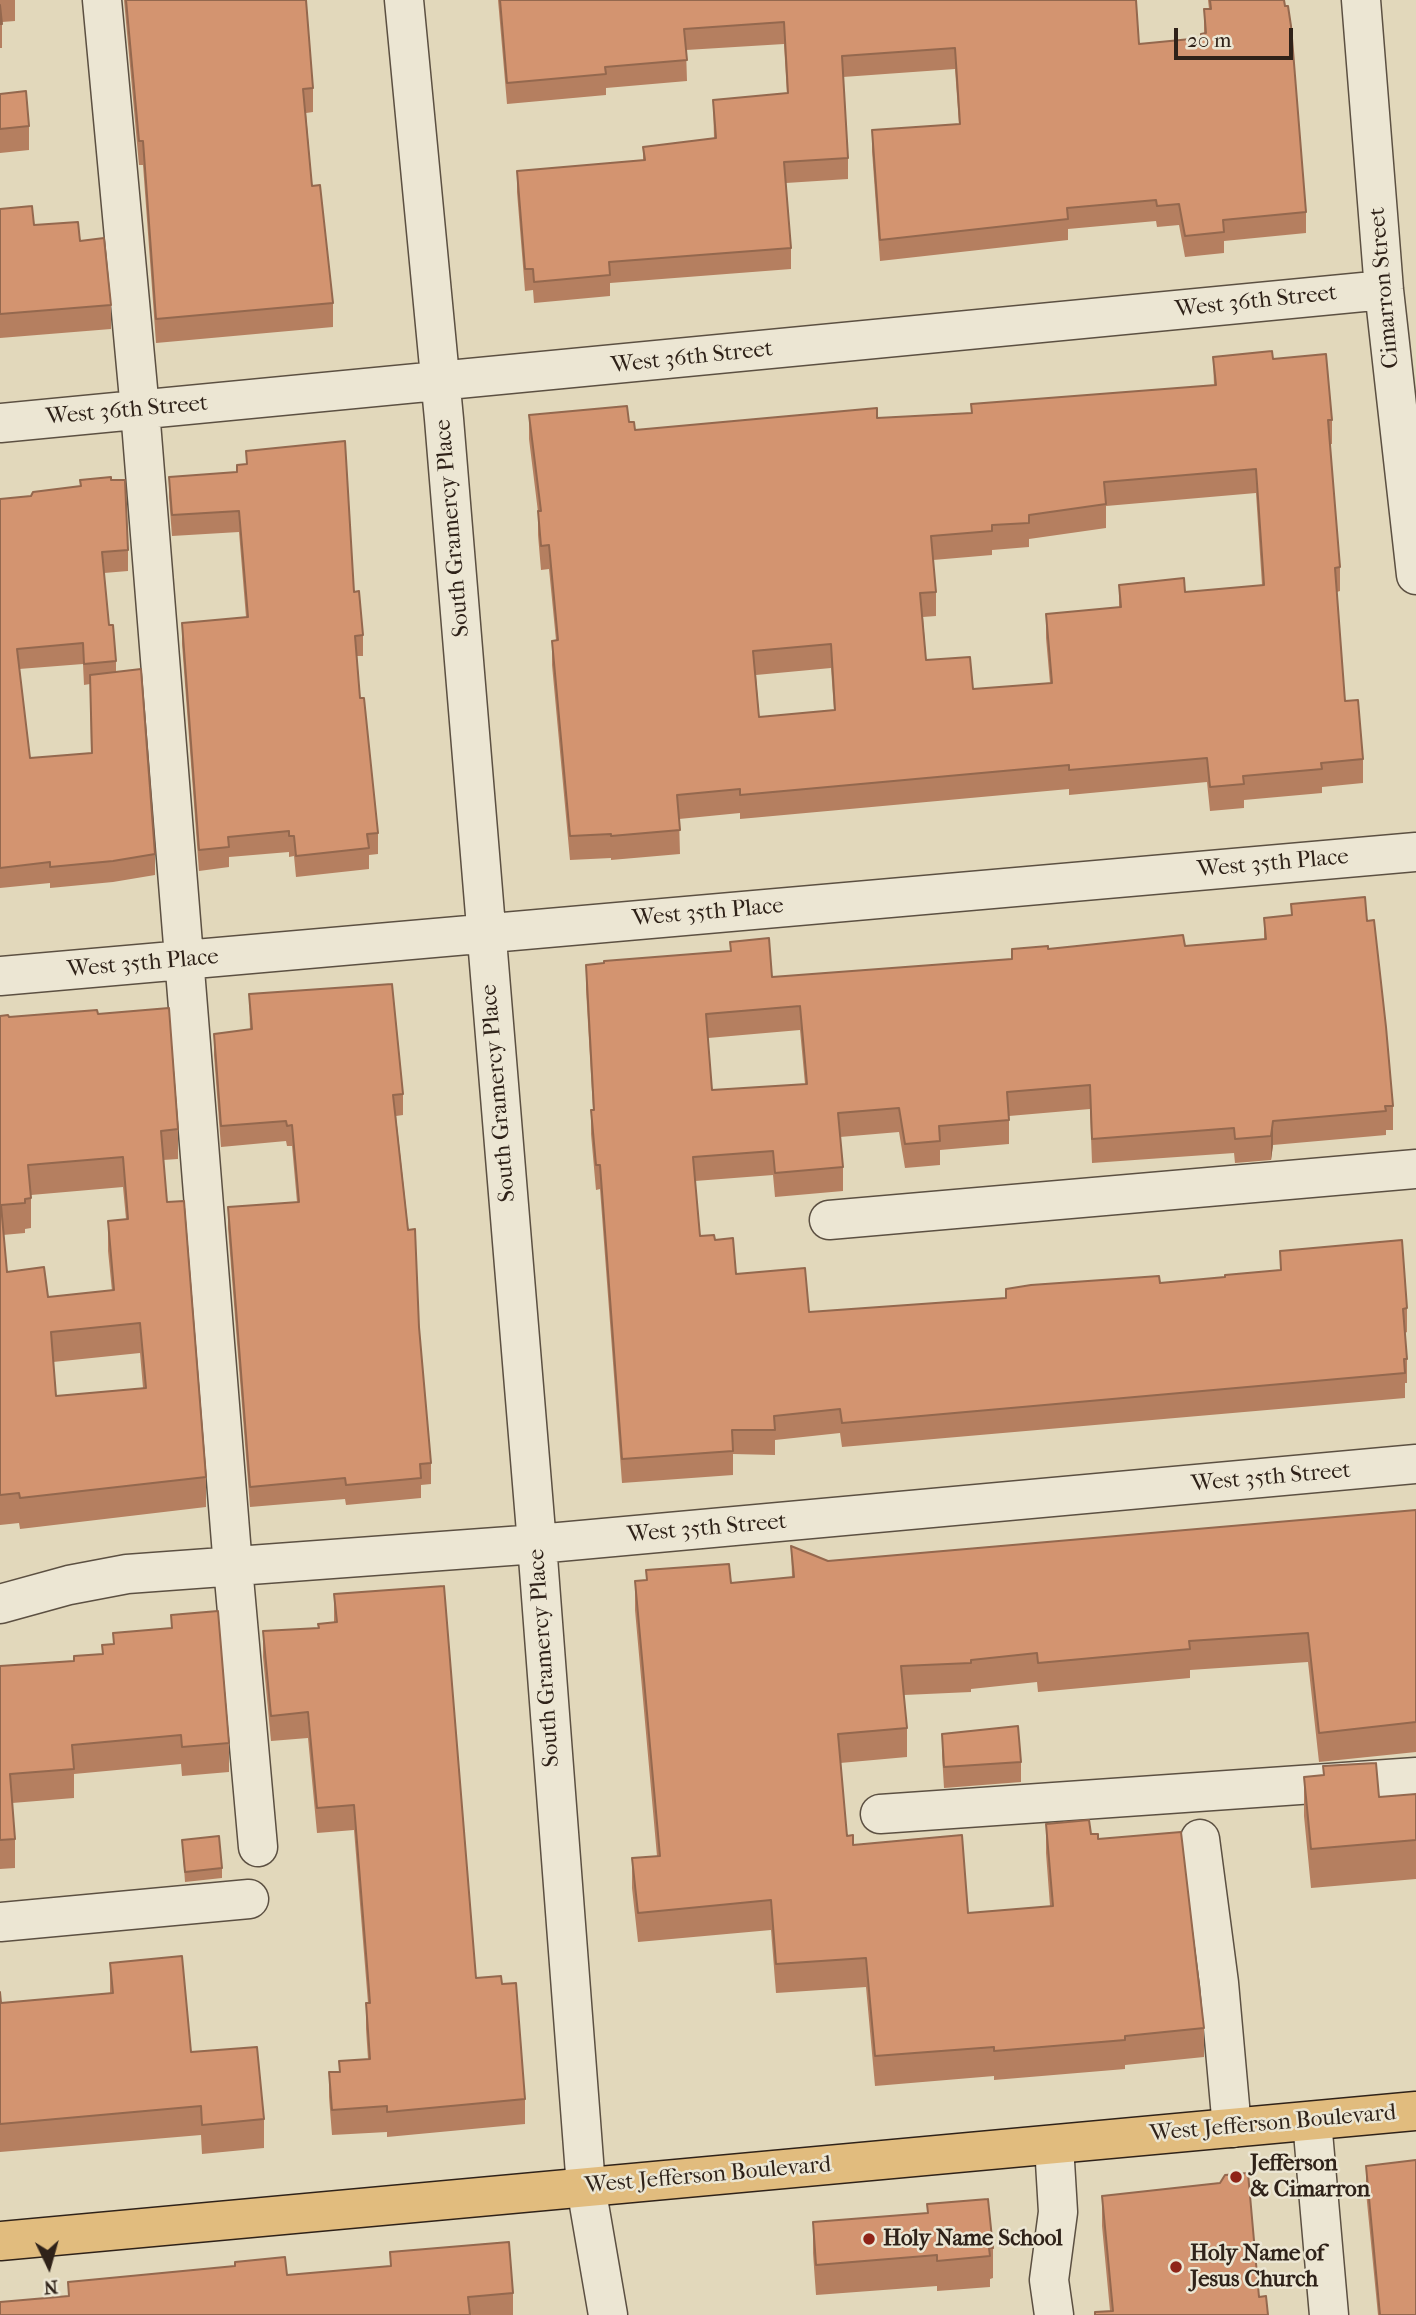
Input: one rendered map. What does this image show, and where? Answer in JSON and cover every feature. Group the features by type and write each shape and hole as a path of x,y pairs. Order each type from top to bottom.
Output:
{"main road":[{"name":"West Jefferson Boulevard","path":"0,2241 1416,2111"}],"street":[{"path":"102,0 140,410 258,1847"},
{"name":"South Gramercy Place","path":"404,0 440,382 537,1544 586,2187 608,2315"},
{"name":"Cimarron Street","path":"1361,0 1384,290 1416,575"},
{"name":"West 36th Street","path":"0,423 1384,290"},
{"name":"West 35th Place","path":"0,976 1416,852"},
{"path":"829,1220 1416,1169"},
{"name":"West 35th Street","path":"0,1604 69,1585 128,1574 537,1544 1416,1464"},
{"path":"880,1814 1416,1777"},
{"path":"1200,1839 1219,1983 1232,2129"},
{"path":"0,1922 248,1899"},
{"path":"1312,2121 1329,2315"},
{"path":"1049,2315 1049,2280 1058,2212 1054,2145"}],"building":[{"path":"126,0 306,0 313,88 303,89 312,186 320,185 333,303 156,319 143,141 139,141"},
{"path":"500,0 1136,0 1139,44 1201,38 1201,34 1206,33 1204,9 1211,9 1210,0 1284,0 1285,6 1288,6 1291,26 1306,212 1223,220 1224,232 1185,236 1179,204 1157,206 1156,200 1067,208 1068,219 880,240 872,130 960,124 955,48 842,56 848,158 784,162 791,248 609,262 610,275 534,282 533,269 525,269 517,171 645,160 643,147 716,138 713,100 788,93 784,22 684,29 687,60 605,67 606,74 507,83"},
{"path":"26,91 29,126 0,129 0,94"},
{"path":"32,206 34,225 78,222 80,241 104,238 111,305 0,314 0,209"},
{"path":"1272,351 1273,359 1326,354 1332,420 1328,420 1340,567 1335,568 1345,701 1358,700 1363,759 1321,763 1322,769 1243,776 1244,784 1210,787 1207,758 1069,770 1069,765 740,795 740,789 677,795 680,830 611,836 570,836 552,641 558,640 549,545 541,546 538,511 541,511 529,415 627,406 629,422 634,422 635,430 877,408 877,418 972,413 971,404 1216,385 1213,357","holes":["1256,469 1264,585 1185,592 1184,578 1119,585 1121,607 1046,614 1052,683 973,689 970,657 926,660 920,593 936,592 931,536 992,531 992,525 1029,523 1029,515 1106,504 1104,482","831,644 835,710 759,717 753,651"]},
{"path":"345,441 354,592 359,591 363,635 355,636 360,698 364,698 378,833 367,834 369,848 296,856 294,836 289,836 289,831 228,837 229,847 199,850 182,623 248,617 239,511 172,515 169,477 237,472 237,465 247,464 246,451"},
{"path":"111,477 111,480 125,480 128,550 102,552 109,625 113,625 116,661 84,664 83,643 17,649 30,758 92,753 90,675 141,669 155,854 50,867 50,862 0,868 0,499 81,486 80,480"},
{"path":"1365,897 1367,921 1374,920 1386,1027 1393,1106 1385,1106 1386,1111 1273,1121 1271,1136 1235,1139 1234,1128 1092,1139 1090,1085 1007,1092 1009,1120 939,1126 940,1141 905,1144 899,1108 838,1113 843,1167 775,1173 773,1151 693,1157 700,1236 714,1235 715,1240 733,1238 736,1274 805,1268 809,1312 1006,1298 1006,1289 1031,1285 1159,1276 1160,1283 1225,1277 1281,1270 1280,1251 1402,1240 1407,1308 1403,1309 1407,1359 1404,1359 1405,1373 842,1423 840,1409 774,1416 775,1430 732,1430 733,1451 622,1459 600,1165 596,1165 591,1110 594,1110 586,965 604,961 731,951 730,942 769,938 772,977 1012,959 1012,949 1048,946 1048,949 1183,935 1185,946 1266,939 1264,918 1292,915 1291,904","holes":["800,1006 807,1084 712,1090 706,1014"]},
{"path":"392,984 403,1094 393,1095 408,1230 415,1229 419,1327 431,1463 420,1464 421,1478 346,1485 345,1478 250,1487 228,1207 299,1202 292,1125 287,1126 286,1121 221,1126 214,1034 252,1029 249,994"},
{"path":"169,1008 178,1129 161,1131 167,1202 184,1201 206,1477 20,1498 19,1493 0,1495 0,1016 97,1010 98,1014","holes":["123,1157 128,1219 108,1221 114,1290 48,1297 44,1267 7,1272 1,1205 25,1203 25,1199 31,1198 28,1165","140,1323 146,1388 56,1396 51,1332"]},
{"path":"1416,1510 1416,1722 1319,1733 1308,1633 1189,1641 1190,1649 1038,1663 1037,1653 971,1660 971,1663 901,1666 907,1728 838,1734 847,1836 853,1835 853,1845 962,1835 968,1913 1053,1906 1046,1824 1089,1820 1091,1834 1098,1834 1098,1839 1181,1832 1204,2028 1125,2036 1125,2040 994,2051 994,2047 875,2056 866,1958 776,1964 771,1900 638,1913 632,1858 660,1856 635,1581 647,1580 646,1570 729,1564 731,1583 794,1577 791,1546 828,1561"},
{"path":"444,1586 476,1978 501,1976 502,1984 516,1983 525,2099 387,2112 387,2106 332,2110 329,2072 340,2072 339,2061 370,2059 366,2003 370,2003 354,1805 317,1808 308,1712 271,1716 263,1631 319,1628 318,1624 337,1622 334,1594"},
{"path":"218,1611 229,1743 182,1747 181,1735 72,1745 74,1769 10,1774 15,1839 0,1840 0,1666 74,1661 74,1656 103,1654 102,1645 114,1644 113,1633 172,1628 171,1615"},
{"path":"1018,1726 1021,1762 944,1767 942,1734"},
{"path":"1376,1763 1379,1797 1416,1794 1416,1840 1311,1849 1304,1777 1324,1775 1323,1766"},
{"path":"219,1836 222,1868 185,1872 182,1840"},
{"path":"182,1956 191,2052 257,2047 264,2119 202,2125 201,2106 0,2124 0,1992 1,2003 113,1993 110,1963"},
{"path":"1416,2160 1416,2315 1380,2315 1366,2166"},
{"name":"Holy Name of Jesus Church","path":"1248,2173 1259,2297 1266,2296 1268,2315 1095,2315 1095,2312 1113,2311 1102,2196 1220,2183 1225,2175"},
{"path":"988,2199 993,2248 989,2248 990,2256 937,2261 937,2255 816,2265 813,2222 928,2213 927,2204"},
{"path":"509,2242 513,2293 468,2297 470,2315 0,2315 0,2302 69,2296 68,2282 235,2266 235,2262 285,2257 287,2275 391,2266 390,2252"}],"place":[{"name":"Jefferson & Cimarron","path":"1236,2177"},
{"name":"Holy Name School","path":"869,2239"},
{"name":"Holy Name of Jesus Church","path":"1176,2267"}]}
